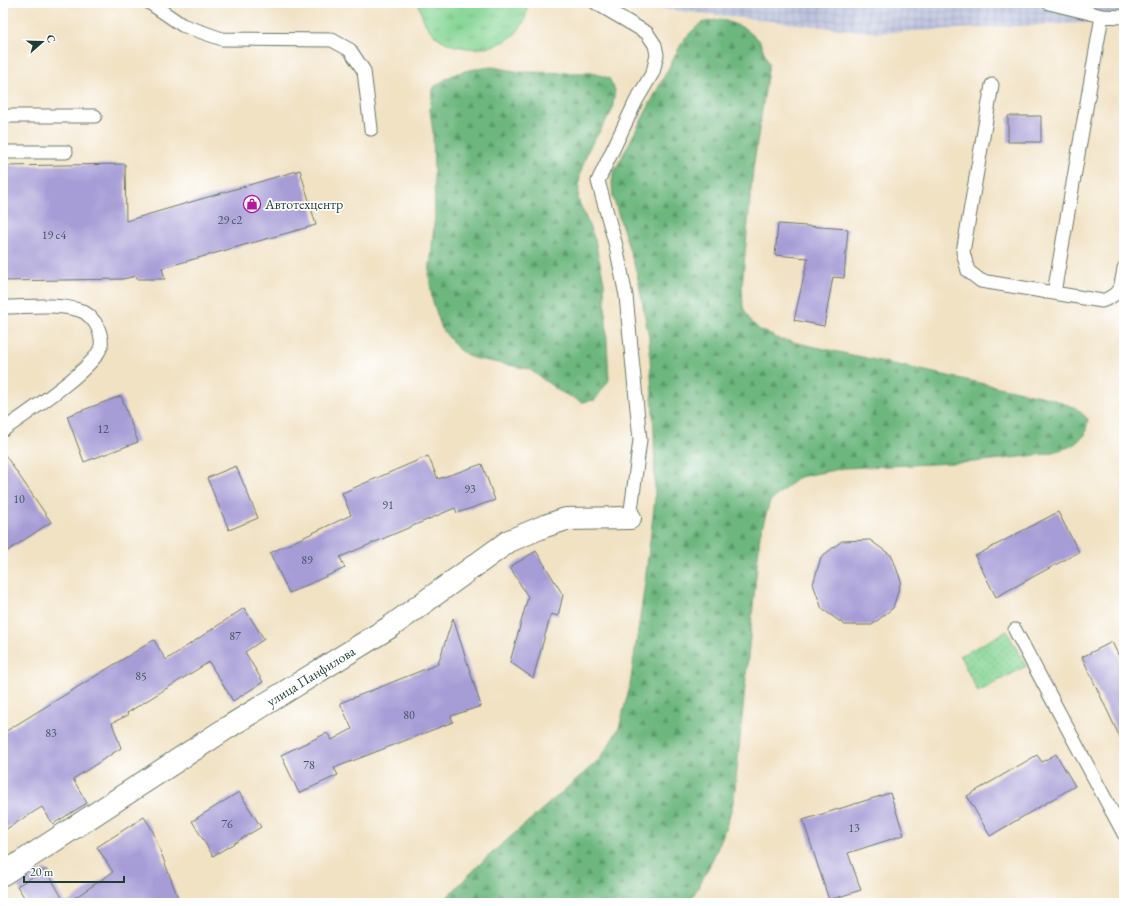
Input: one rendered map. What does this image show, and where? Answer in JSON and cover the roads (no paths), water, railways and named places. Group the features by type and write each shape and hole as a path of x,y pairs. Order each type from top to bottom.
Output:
{"street":[{"name":"улица Панфилова","path":"3,874 230,726 390,627 509,541 566,519 630,518"}],"lane":[{"path":"150,3 182,24 222,39 332,40 350,50 364,71 371,129"},
{"path":"1049,3 1102,16 1124,17"},
{"path":"602,4 646,34 655,44 657,55 653,72 636,101 598,181 616,246 626,296 640,440 630,518"},
{"path":"1054,293 1102,16"},
{"path":"992,85 963,252 968,270 981,281 1102,301 1113,297 1120,289 1124,268"},
{"path":"3,116 95,116"},
{"path":"3,152 66,152"},
{"path":"3,307 62,307 80,310 95,321 100,334 101,346 95,356 78,374 3,430"},
{"path":"1016,630 1124,834"}],"place":[{"name":"Автотехцентр","path":"252,204"}]}
